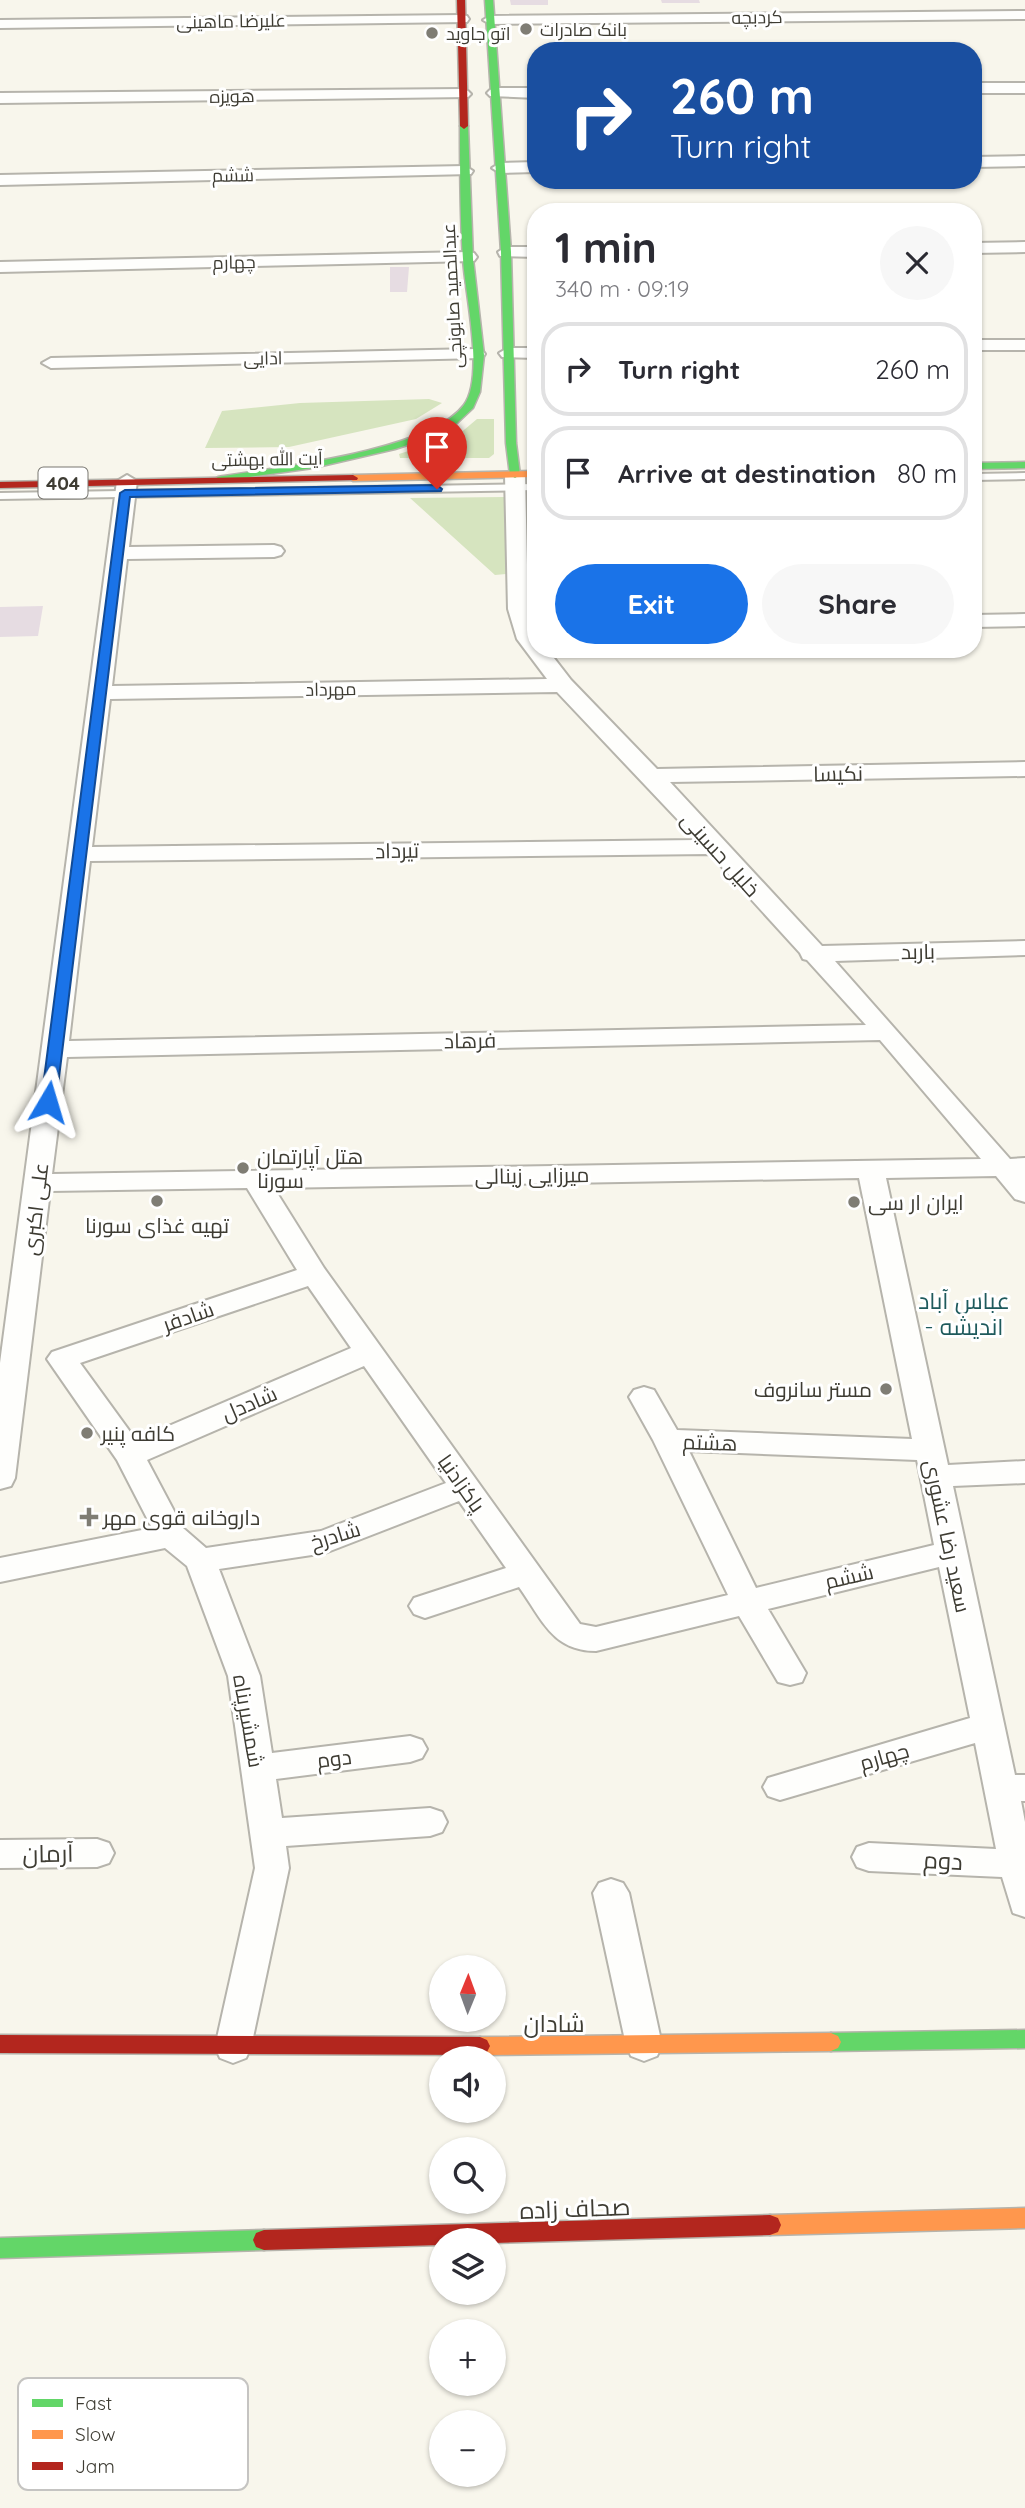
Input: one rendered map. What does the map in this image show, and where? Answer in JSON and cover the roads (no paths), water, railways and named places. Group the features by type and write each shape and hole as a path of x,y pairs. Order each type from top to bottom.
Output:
{"main road":[{"name":"عبدالحمید صابونچی","path":"218,480 371,450 442,428 460,417 471,404 476,391 476,354 468,257 461,0"},
{"path":"489,0 506,252 508,353 526,481"},
{"path":"463,94 495,93"},
{"path":"476,354 508,353"},
{"path":"982,466 1025,465"},
{"name":"آیت الله بهشتی","path":"0,485 126,487 218,480 526,481"},
{"name":"شادان","path":"0,2044 233,2047 644,2045 1025,2039"},
{"name":"صحاف زاده","path":"0,2248 1025,2218"}],"street":[{"name":"کردبچه","path":"490,20 1025,15"},
{"name":"علیرضا ماهینی","path":"0,24 462,19"},
{"path":"982,88 1025,88"},
{"path":"495,93 527,93"},
{"name":"هویزه","path":"0,99 463,94"},
{"path":"982,162 1025,161"},
{"path":"500,168 527,167"},
{"name":"ششم","path":"0,180 466,171"},
{"path":"982,248 1025,247"},
{"path":"506,252 527,252"},
{"name":"چهارم","path":"0,267 468,257"},
{"path":"982,345 1025,345"},
{"path":"508,353 527,353"},
{"name":"ادایی","path":"51,363 476,354"},
{"name":"خلیل حسینی","path":"526,481 517,588 527,620"},
{"name":"علی‌ اکبری","path":"0,1478 126,487"},
{"path":"117,553 274,551"},
{"path":"982,621 1025,620"},
{"name":"خلیل حسینی","path":"540,658 812,954 1013,1167 1025,1193"},
{"name":"مهرداد","path":"100,693 563,685"},
{"name":"نکیسا","path":"651,776 1025,769"},
{"name":"تیرداد","path":"79,854 715,847"},
{"name":"باربد","path":"812,954 1025,948"},
{"name":"فرهاد","path":"54,1049 887,1032"},
{"name":"میرزایی زینالی","path":"39,1183 1013,1167"},
{"name":"سعید رضا عشوری","path":"871,1170 987,1726 1013,1788 1017,1864 1025,1903"},
{"name":"پاکزادنیا","path":"256,1180 314,1274 569,1633 581,1639 596,1639 747,1600"},
{"name":"شادفر","path":"62,1359 314,1274"},
{"name":"شاددل","path":"130,1455 369,1352"},
{"name":"شمشیرپناه","path":"62,1359 130,1455 172,1535 200,1560 244,1676 272,1868 233,2047"},
{"path":"644,1397 668,1440"},
{"name":"هشتم","path":"668,1440 1025,1472"},
{"name":"هشتم","path":"668,1440 747,1600 790,1673"},
{"name":"شادرخ","path":"200,1560 326,1542 465,1488"},
{"path":"0,1570 172,1535"},
{"name":"ششم","path":"747,1600 952,1552"},
{"path":"425,1606 526,1573"},
{"name":"چهارم","path":"780,1787 987,1726"},
{"name":"دوم","path":"257,1768 410,1749"},
{"path":"267,1833 430,1822"},
{"name":"آرمان","path":"0,1854 97,1853"},
{"name":"دوم","path":"869,1857 1017,1864"},
{"path":"611,1893 644,2045"}],"lane":[{"path":"982,477 1025,476"},
{"path":"0,496 126,487 526,481"}],"place":[{"name":"بانک صادرات","path":"526,29"},
{"name":"اتو جاوید","path":"432,33"},
{"name":"هتل آپارتمان سورنا","path":"243,1168"},
{"name":"تهیه غذای سورنا","path":"157,1201"},
{"name":"ایران ار سی","path":"854,1202"},
{"name":"مستر سانروف","path":"886,1389"},
{"name":"کافه پنیر","path":"87,1433"},
{"name":"داروخانه قوی مهر","path":"89,1517"}],"district":[{"name":"عباس آباد - اندیشه","path":"964,1313"}]}
